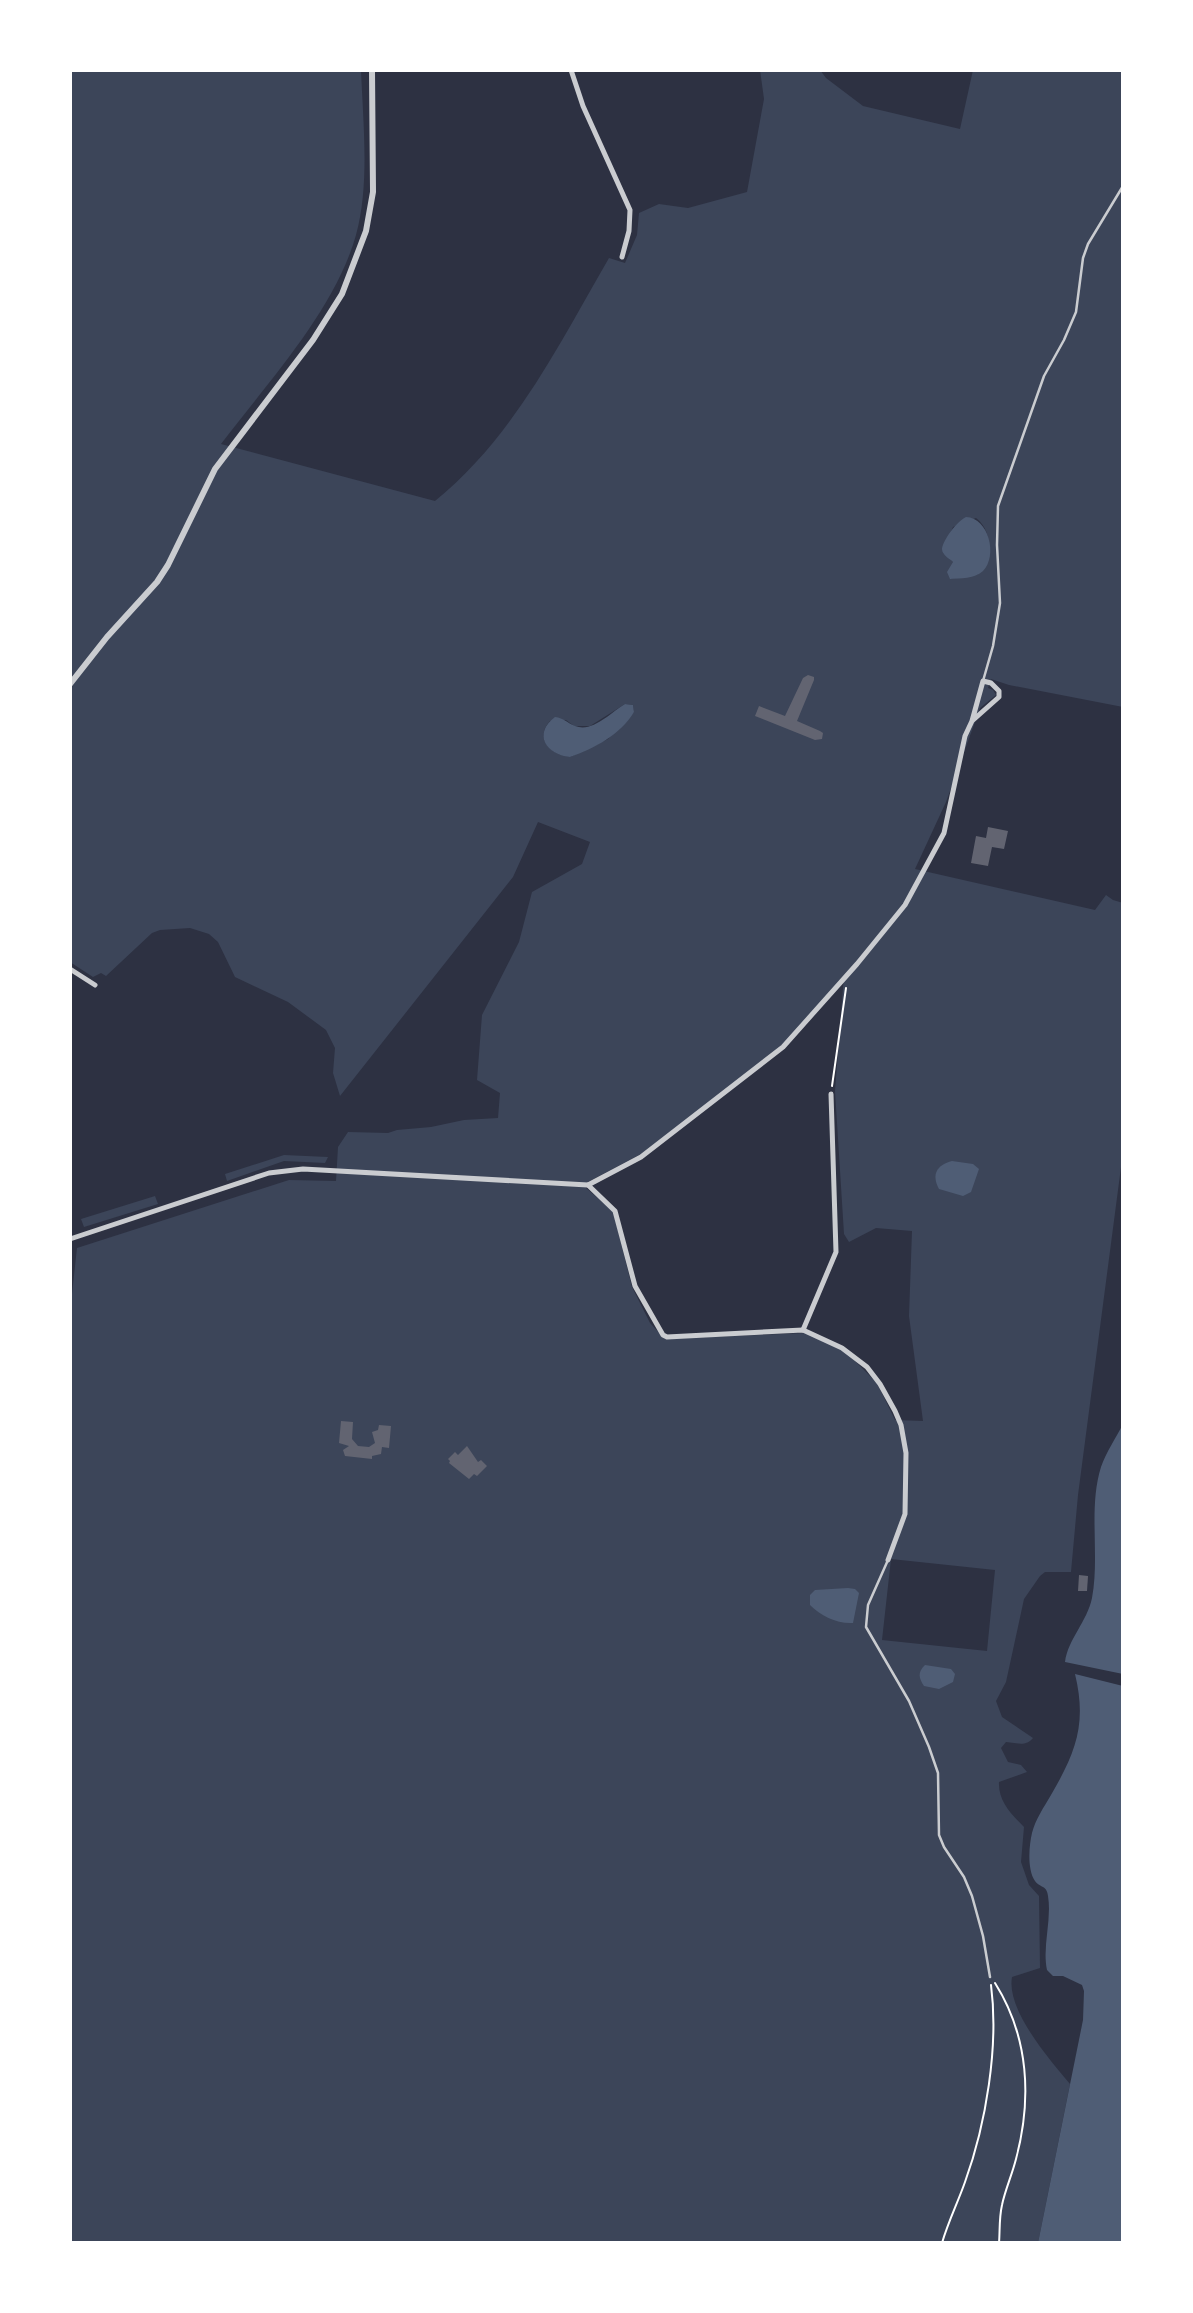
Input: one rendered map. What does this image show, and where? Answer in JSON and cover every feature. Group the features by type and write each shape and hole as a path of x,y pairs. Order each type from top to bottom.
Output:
{"street":[{"path":"70,684 107,637 157,582 215,469 313,341 345,286 366,231 373,192 372,70"},
{"path":"571,70 583,106 630,210 629,231 622,257"},
{"path":"70,1239 269,1173 303,1169 588,1185 641,1157 764,1063 796,1035 905,905 944,833 965,736 983,681 997,687 1000,694 972,721"},
{"path":"70,969 95,985"},
{"path":"803,1330 836,1252 831,1094"},
{"path":"588,1185 615,1211 635,1286 663,1335 803,1330 842,1348 860,1360 880,1384 901,1425 907,1463 907,1502 902,1525 888,1560"}],"lane":[{"path":"983,681 999,614 998,506 1044,376 1065,340 1076,312 1083,258 1088,244 1123,186"},
{"path":"888,1560 868,1605 866,1626 909,1701 929,1747 938,1773 939,1835 972,1896 990,1977"}],"path":[{"path":"831,1094 847,990 842,982"},
{"path":"942,2243 974,2154 986,2102 992,2047 993,1998 990,1977"},
{"path":"990,1977 1011,2012 1027,2076 1017,2158 1002,2206 999,2243"}],"shaded area":[{"path":"70,70 361,70 363,195 356,235 346,263 316,318 221,444 435,501 463,476 512,419 553,356 609,258 625,263 637,235 639,213 659,204 688,208 747,192 764,99 760,70 820,70 826,78 863,106 960,129 973,70 1123,70 1123,707 1009,685 991,679 988,688 996,695 980,708 946,802 915,869 1095,910 1106,895 1123,903 1123,1152 1078,1495 1071,1572 1045,1572 1024,1599 1006,1682 996,1701 1002,1717 1033,1738 1018,1744 1006,1742 1001,1748 1008,1762 1021,1765 1027,1772 999,1782 999,1789 1006,1807 1024,1827 1021,1862 1029,1885 1039,1896 1040,1968 1012,1977 1012,1990 1022,2019 1031,2034 1070,2084 1038,2243 70,2243 70,1312 77,1248 289,1180 336,1181 338,1147 348,1132 388,1133 464,1120 498,1118 500,1093 477,1080 482,1015 519,942 532,892 582,864 590,842 538,822 513,877 340,1096 333,1073 335,1048 326,1030 288,1002 235,977 218,942 209,934 190,928 152,933 106,976 101,973 93,977 70,962","holes":["976,518 984,527 989,544 988,562 977,575 950,579 953,562 943,553 953,527","625,704 633,705 634,712 608,739 570,757 551,749 544,739 545,727 550,721 566,720 574,726 590,726","844,975 835,1091 844,1234 849,1242 876,1228 912,1231 909,1316 923,1421 895,1420 877,1383 847,1353 806,1333 665,1339 650,1323 632,1287 613,1211 586,1188 586,1183 641,1154 789,1041","891,1559 995,1570 987,1651 882,1640"]},
{"path":"966,517 980,524 989,539 988,564 980,574 950,579 947,572 953,562 943,553 943,545 955,527"},
{"path":"625,704 633,705 634,712 628,720 606,740 589,749 570,757 555,752 545,743 544,730 555,717 575,726 588,727 602,721"},
{"path":"284,1155 328,1157 325,1163 284,1161 227,1181 225,1174"},
{"path":"952,1161 973,1164 979,1169 971,1192 963,1196 939,1189 937,1184 937,1171"},
{"path":"155,1196 158,1204 84,1227 81,1219"},
{"path":"1123,1424 1123,1674 1065,1662 1092,1598 1097,1483 1108,1450"},
{"path":"848,1588 859,1593 853,1623 830,1618 810,1605 810,1595 815,1590"},
{"path":"925,1665 951,1669 955,1674 953,1682 939,1689 924,1686 920,1676"},
{"path":"1075,1674 1123,1686 1123,2243 1038,2243 1083,2020 1084,1991 1082,1985 1063,1976 1053,1976 1047,1970 1048,1896 1046,1890 1032,1876 1030,1851 1035,1823 1060,1780 1077,1737 1080,1708"}],"building":[{"path":"808,675 814,677 814,680 797,721 823,733 822,739 815,740 755,716 759,706 785,716 803,678"},
{"path":"988,827 1008,831 1004,849 992,847 988,866 971,863 976,836 986,838"},
{"path":"341,1421 353,1422 352,1439 358,1446 369,1447 375,1443 372,1432 378,1430 379,1425 391,1426 389,1448 382,1447 381,1454 372,1456 372,1459 345,1456 343,1450 349,1446 339,1443"},
{"path":"467,1446 478,1462 481,1460 487,1466 477,1476 474,1474 469,1479 449,1463 448,1459 455,1452 458,1455"},
{"path":"1079,1575 1088,1576 1087,1591 1078,1591"}]}
